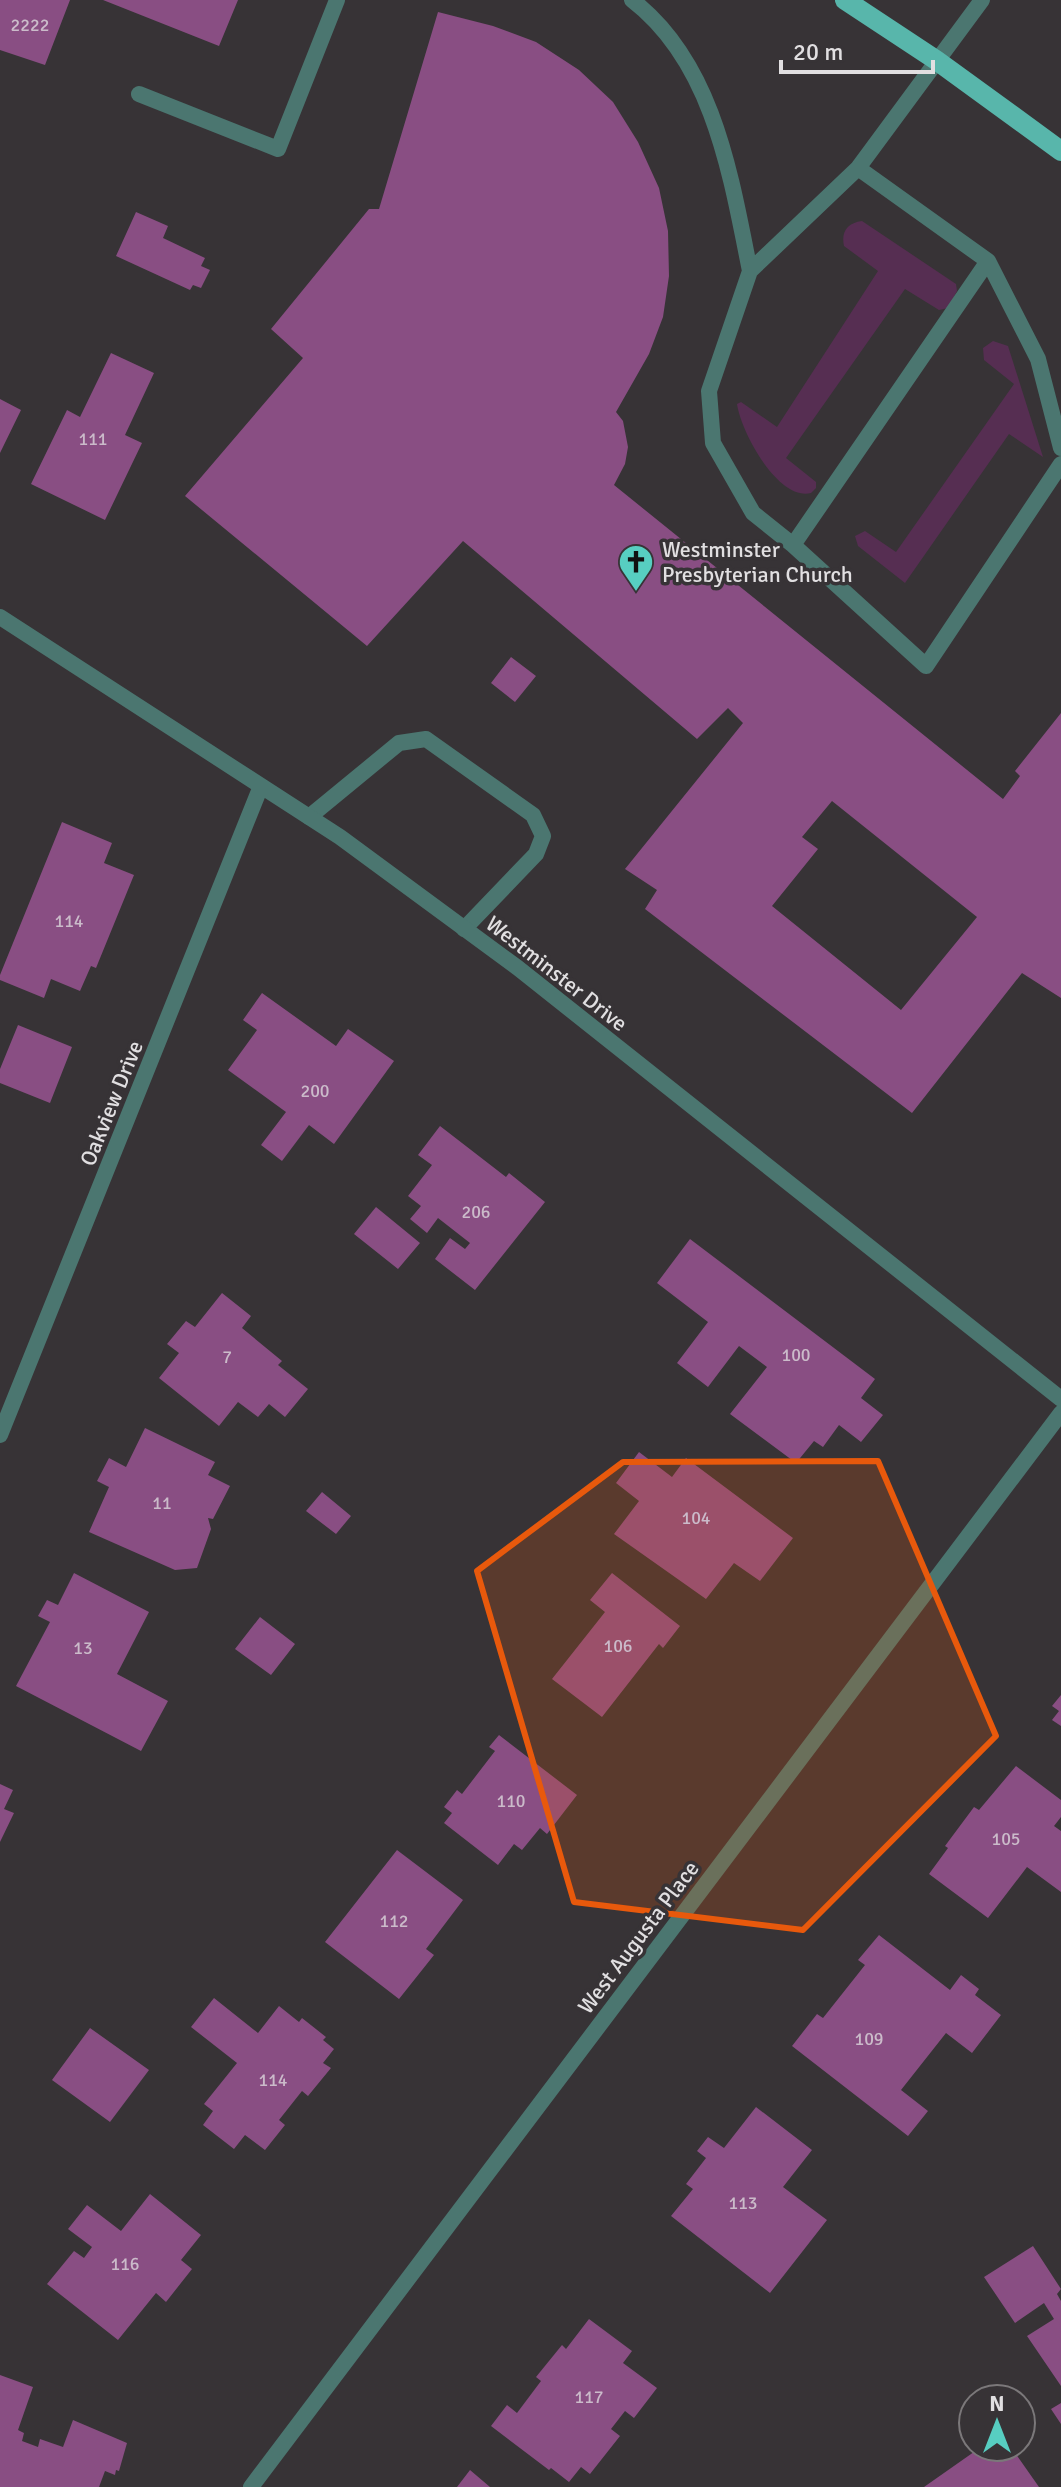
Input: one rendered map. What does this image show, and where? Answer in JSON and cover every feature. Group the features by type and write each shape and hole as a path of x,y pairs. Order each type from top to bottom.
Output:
{"main road":[{"path":"845,0 936,60 1061,151"}],"street":[{"path":"139,94 278,149 337,0"},
{"path":"632,0 666,34 696,79 713,120 733,184 750,271"},
{"path":"982,0 858,168 750,271 709,391 713,443 753,513 793,545 926,666 1061,464"},
{"path":"858,168 988,261 1038,359 1061,448"},
{"path":"793,545 988,261"},
{"name":"Westminster Drive","path":"0,617 309,817 518,968 1061,1399"},
{"path":"309,817 399,743 426,739 533,815 543,836 536,854 464,929"},
{"name":"Oakview Drive","path":"0,1435 261,786"},
{"name":"West Augusta Place","path":"251,2487 1061,1413"}],"highlighted area":[{"path":"878,1461 996,1736 803,1930 574,1902 477,1571 623,1462"}],"shaded area":[{"path":"862,221 956,284 957,291 948,308 939,310 905,289 786,458 816,482 816,488 811,493 799,493 774,476 763,462 753,447 737,404 741,402 777,427 878,271 844,246 846,229"},
{"path":"993,341 1008,346 1043,457 1009,434 905,583 858,546 855,536 865,531 896,552 1014,384 984,360 983,348"}],"building":[{"path":"0,0 70,0 45,65 0,50"},
{"path":"103,0 238,0 219,46"},
{"name":"Westminster Presbyterian Church","path":"438,12 493,26 536,42 579,70 613,102 638,142 659,188 668,231 669,276 663,317 649,354 616,412 623,421 628,447 625,464 614,485 1003,799 1020,776 1015,771 1061,713 1061,998 1022,973 912,1113 645,909 657,890 625,869 743,723 728,708 697,739 463,541 367,646 185,496 303,358 271,329 369,209 379,209","holes":["832,801 977,917 901,1010 772,906 818,849 802,837"]},
{"path":"136,212 168,226 163,238 205,258 201,266 210,270 201,288 193,285 190,290 116,256"},
{"path":"111,353 154,373 125,435 142,443 105,520 31,484 67,410 80,417"},
{"path":"0,399 21,410 0,453"},
{"path":"511,657 536,676 515,702 491,683"},
{"path":"62,822 112,843 104,863 134,875 96,968 91,966 80,991 51,979 44,998 0,980 0,975"},
{"path":"262,993 336,1046 348,1029 394,1061 334,1144 309,1125 282,1161 261,1145 286,1112 228,1070 257,1030 243,1020"},
{"path":"18,1025 72,1047 50,1103 0,1083 0,1069"},
{"path":"440,1126 506,1177 509,1173 545,1202 475,1290 435,1259 450,1238 465,1249 470,1243 438,1218 427,1233 410,1219 421,1206 408,1196 432,1165 418,1155"},
{"path":"376,1207 420,1243 398,1269 354,1234"},
{"path":"690,1239 875,1379 861,1398 883,1415 861,1442 839,1425 823,1447 814,1441 796,1463 730,1414 767,1367 739,1346 708,1387 677,1363 708,1322 657,1283"},
{"path":"222,1293 251,1316 242,1328 282,1361 278,1365 308,1389 285,1417 269,1404 258,1417 238,1402 219,1426 159,1378 179,1353 167,1344 186,1321 195,1327"},
{"path":"145,1428 215,1462 208,1475 230,1486 213,1519 208,1518 211,1529 197,1568 175,1570 89,1532 109,1487 97,1481 109,1458 126,1467"},
{"path":"639,1452 672,1477 686,1458 793,1538 760,1581 734,1563 706,1599 614,1534 639,1501 616,1483"},
{"path":"322,1492 351,1516 336,1534 306,1511"},
{"path":"74,1573 149,1612 117,1674 168,1701 141,1751 16,1686 50,1622 38,1616 47,1600 58,1605"},
{"path":"612,1573 680,1626 663,1648 659,1644 602,1717 552,1679 605,1612 590,1600"},
{"path":"260,1617 295,1644 271,1675 235,1649"},
{"path":"1061,1695 1061,1726 1052,1720 1059,1711 1052,1706"},
{"path":"499,1735 577,1795 547,1834 540,1828 522,1850 514,1844 498,1865 444,1823 452,1813 444,1807 457,1790 462,1794 495,1751 489,1747"},
{"path":"1016,1766 1061,1800 1061,1817 1054,1826 1061,1831 1061,1892 1027,1867 988,1918 929,1874 974,1807 979,1810"},
{"path":"0,1784 13,1790 4,1809 14,1813 0,1842"},
{"path":"397,1850 463,1900 426,1949 434,1955 399,1999 325,1942"},
{"path":"879,1935 950,1990 961,1975 979,1989 975,1995 1001,2015 972,2053 946,2033 901,2090 928,2111 908,2136 792,2046 817,2014 823,2018 865,1965 858,1960"},
{"path":"214,1998 258,2033 279,2006 299,2022 302,2018 326,2037 323,2040 334,2049 323,2063 331,2068 308,2096 302,2091 279,2120 285,2125 265,2150 245,2135 234,2149 203,2125 213,2111 204,2104 237,2063 191,2027"},
{"path":"90,2028 149,2070 110,2122 52,2080"},
{"path":"756,2107 812,2150 783,2187 827,2220 770,2293 671,2216 693,2189 686,2184 706,2158 697,2151 708,2137 724,2148"},
{"path":"150,2194 201,2235 181,2260 192,2269 166,2302 156,2293 118,2340 47,2284 74,2251 84,2258 92,2247 68,2229 87,2205 121,2231"},
{"path":"1033,2246 1061,2289 1057,2294 1061,2301 1061,2386 1027,2336 1054,2319 1044,2303 1015,2323 984,2277"},
{"path":"589,2319 632,2351 623,2363 657,2388 634,2418 625,2411 611,2429 620,2436 590,2474 581,2467 569,2482 491,2426 507,2405 517,2413 541,2381 536,2377 562,2345 566,2349"},
{"path":"0,2375 33,2387 18,2430 24,2433 22,2441 38,2447 40,2439 63,2447 73,2420 127,2443 119,2471 116,2470 115,2475 105,2471 99,2487 0,2487"},
{"path":"1061,2403 1061,2424 1051,2409"},
{"path":"958,2463 1022,2463 1039,2487 924,2487"},
{"path":"470,2470 490,2487 457,2487"}],"place":[{"name":"Westminster Presbyterian Church","path":"636,593"}]}
